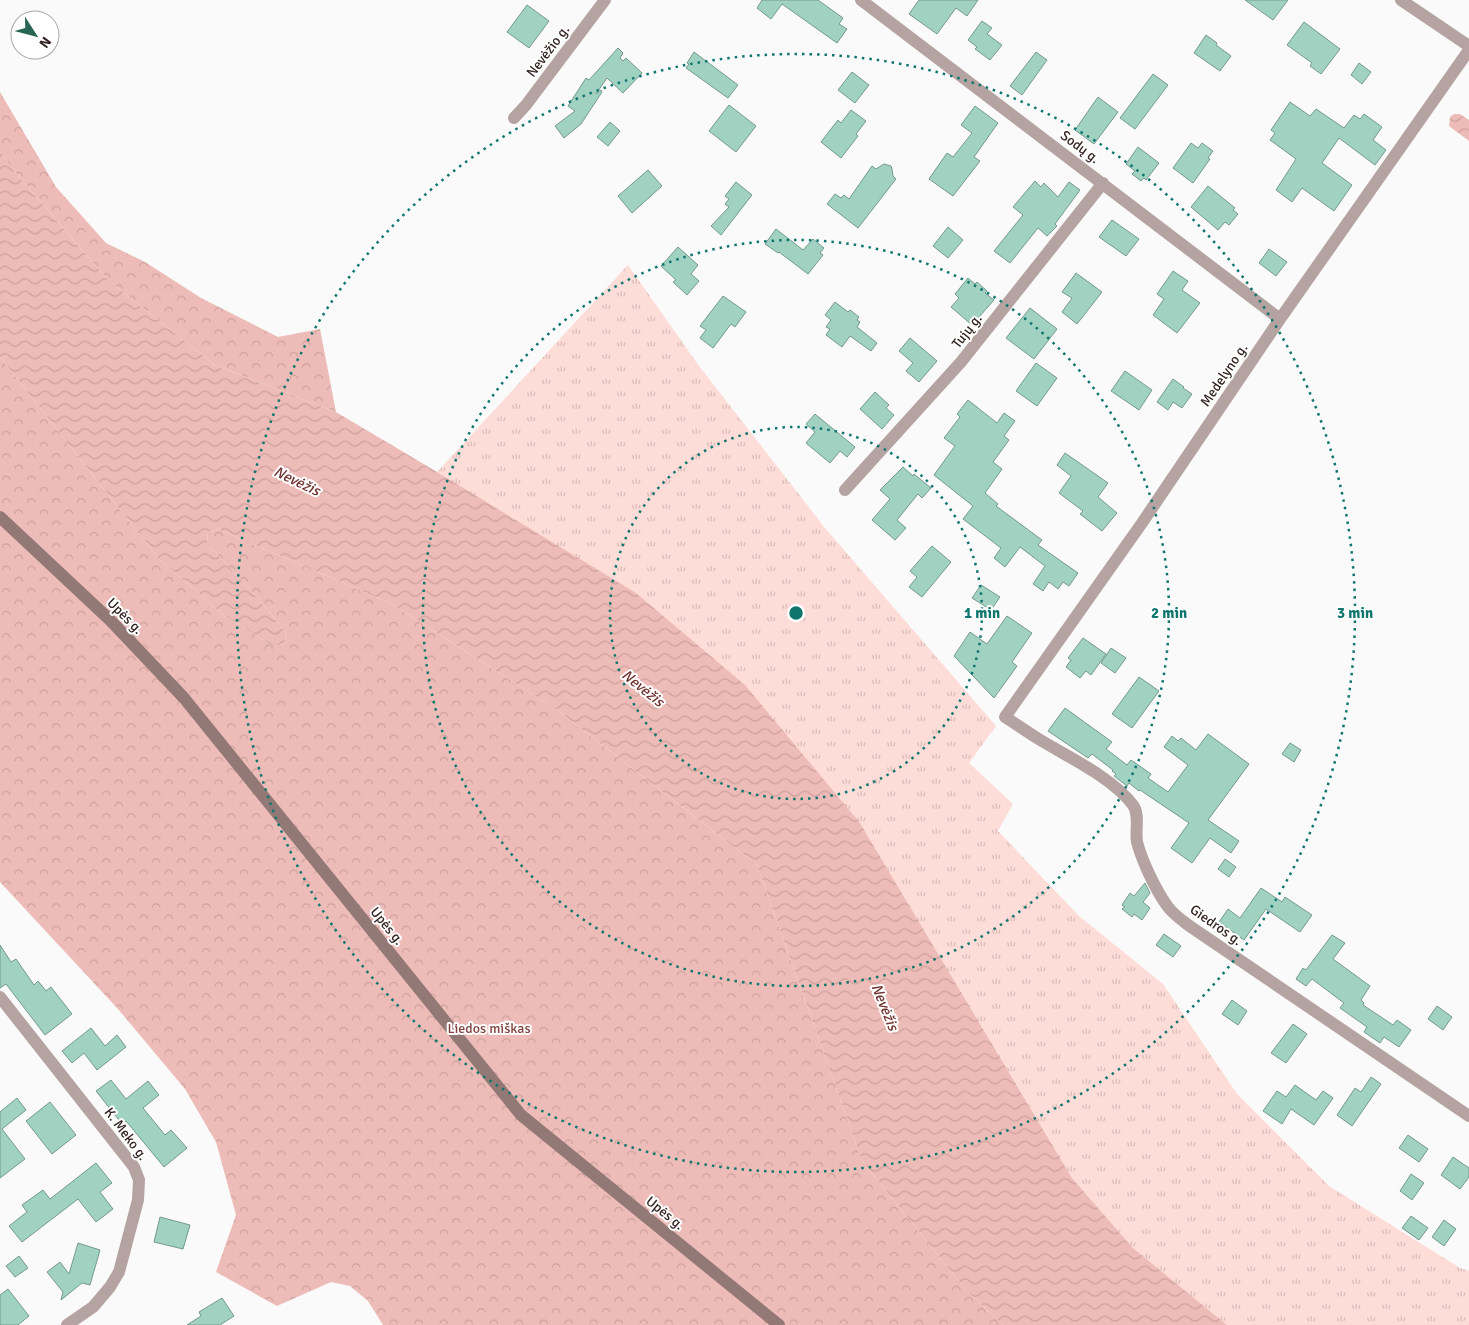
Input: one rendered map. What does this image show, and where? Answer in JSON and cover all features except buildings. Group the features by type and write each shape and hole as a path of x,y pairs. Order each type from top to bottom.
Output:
{"main road":[{"name":"Upės g.","path":"0,517 110,620 184,698 521,1115 779,1325"}],"street":[{"name":"Nevėžio g.","path":"514,118 526,105 605,0"},
{"name":"Sodų g.","path":"861,0 1280,319"},
{"path":"1401,0 1469,46"},
{"name":"Medelyno g.","path":"1005,717 1142,524 1280,319 1469,50"},
{"name":"Tujų g.","path":"845,490 961,362 1103,183"},
{"name":"Giedros g.","path":"1005,717 1035,737 1089,768 1115,787 1135,807 1137,841 1141,854 1158,892 1177,916 1190,927 1469,1116"},
{"name":"K. Meko g.","path":"0,997 134,1167 139,1180 138,1200 120,1272 110,1288 92,1307 67,1325"}],"green space":[{"path":"0,92 56,187 106,243 145,262 201,298 278,337 320,329 336,412 215,365 108,280 14,171 0,151"},
{"path":"628,265 699,366 825,528 996,726 969,763 1013,804 998,831 1079,916 1163,984 1237,1094 1329,1186 1460,1268 1469,1271 1469,1325 1227,1325 1133,1248 1072,1178 860,823 437,472"},
{"name":"Liedos miškas","path":"0,357 158,558 221,613 273,646 284,644 287,634 256,596 207,543 208,532 218,529 392,604 557,710 757,865 862,1161 966,1290 1003,1325 383,1325 368,1301 350,1286 331,1282 277,1306 216,1272 236,1215 216,1142 185,1089 118,1009 0,882"}],"water":[{"path":"1454,114 1460,114 1469,120 1469,141 1449,126 1450,117"},
{"name":"Nevėžis","path":"0,151 14,171 108,280 215,365 336,412 437,472 636,593 745,685 860,823 1072,1178 1133,1248 1227,1325 1003,1325 966,1290 862,1161 757,865 557,710 392,604 218,529 208,532 207,543 256,596 287,634 284,644 273,646 221,613 158,558 0,357"}]}
